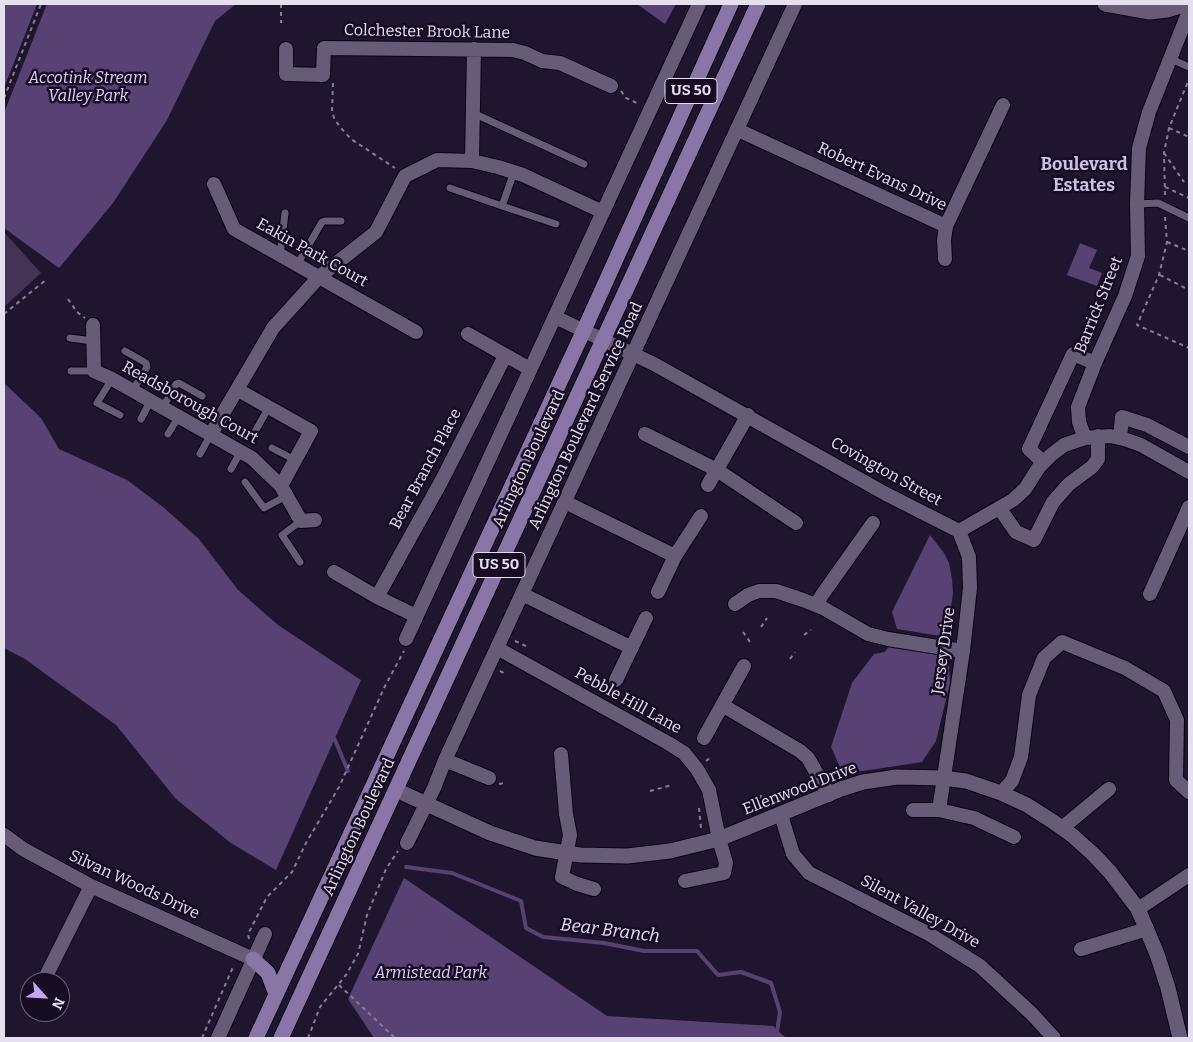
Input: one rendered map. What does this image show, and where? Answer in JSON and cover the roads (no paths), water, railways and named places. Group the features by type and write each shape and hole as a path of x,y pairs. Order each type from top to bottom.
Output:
{"main road":[{"name":"Arlington Boulevard","path":"256,1038 584,330 731,4"},
{"name":"Arlington Boulevard","path":"281,1038 758,4"},
{"path":"253,959 268,973 276,994"}],"street":[{"path":"406,639 699,4"},
{"name":"Arlington Boulevard Service Road","path":"407,843 795,4"},
{"path":"1111,4 1150,12 1167,10 1187,4"},
{"name":"Barrick Street","path":"1000,509 1016,532 1034,540 1053,502 1069,484 1092,467 1098,460 1091,437 1079,422 1078,408 1094,363 1125,296 1138,256 1137,204 1140,148 1149,112 1189,11"},
{"name":"Colchester Brook Lane","path":"286,49 286,74 323,75 324,48 519,51 542,61 560,64 611,86"},
{"path":"472,161 474,50"},
{"name":"Robert Evans Drive","path":"738,130 946,226 1003,105"},
{"path":"211,434 273,328 319,277 376,232 405,176 437,160 472,161 514,172 603,212"},
{"name":"Eakin Park Court","path":"214,184 234,229 416,332"},
{"path":"945,259 944,240 946,226"},
{"name":"Covington Street","path":"555,317 654,364 886,494 959,531"},
{"path":"94,325 94,371"},
{"path":"468,334 530,369"},
{"path":"1043,462 1029,449 1073,354 1094,363"},
{"name":"Bear Branch Place","path":"377,597 442,480 506,356"},
{"name":"Readsborough Court","path":"94,371 133,390 252,458 284,491 301,520"},
{"path":"238,390 312,431 295,460 284,491"},
{"path":"708,485 748,415"},
{"path":"1120,438 1122,417 1148,425 1189,447"},
{"path":"646,434 717,470 796,523"},
{"path":"959,531 1013,500 1025,489 1043,462 1051,455 1064,446 1091,437 1120,438 1141,445 1189,472"},
{"path":"565,502 676,556"},
{"path":"1150,594 1189,507"},
{"path":"658,592 676,556 701,516"},
{"path":"301,520 315,520"},
{"path":"816,605 873,523"},
{"name":"Jersey Drive","path":"939,810 963,651 970,588 970,565 959,531"},
{"path":"334,572 377,597 416,616"},
{"path":"735,604 748,595 759,591 776,591 816,605 868,634 963,651"},
{"path":"522,594 630,647"},
{"path":"616,680 630,647 646,618"},
{"path":"1001,793 1012,781 1020,757 1029,695 1044,658 1062,642 1125,668 1164,691 1177,720 1176,780 1189,792"},
{"name":"Pebble Hill Lane","path":"497,648 668,743 684,753 697,768 709,790 726,864 724,873 685,882"},
{"path":"704,738 744,666"},
{"path":"722,706 800,750 808,758 828,795"},
{"path":"561,754 566,814 570,835 562,877 594,889"},
{"path":"445,760 489,778"},
{"name":"Ellenwood Drive","path":"396,790 490,833 535,848 600,856 648,854 680,849 719,839 863,782 897,777 943,778 966,781 1001,793 1027,805 1062,828 1093,854 1110,872 1138,909 1147,929 1168,988 1180,1038"},
{"path":"1062,828 1109,789"},
{"path":"913,810 939,810 974,818 1014,836"},
{"name":"Silent Valley Drive","path":"781,814 793,854 809,873 929,934 980,966 1032,1014 1054,1038"},
{"name":"Silvan Woods Drive","path":"4,835 23,849 91,886 253,959"},
{"path":"1138,909 1189,875"},
{"path":"48,972 91,886"},
{"path":"1081,949 1147,929"},
{"path":"218,1038 253,959 259,931"}],"lane":[{"path":"1171,59 1189,67"},
{"path":"473,113 584,164"},
{"path":"502,206 514,172"},
{"path":"450,188 556,224"},
{"path":"1137,204 1158,203 1189,218"},
{"path":"280,255 285,213"},
{"path":"297,265 322,222 341,221"},
{"path":"70,338 94,341"},
{"path":"125,351 146,363 147,367 133,390"},
{"path":"71,371 94,371"},
{"path":"112,379 98,402 120,415"},
{"path":"141,419 176,384 202,396"},
{"path":"253,435 269,407"},
{"path":"168,434 179,416"},
{"path":"200,454 211,434"},
{"path":"272,448 295,460"},
{"path":"231,469 241,451"},
{"path":"245,482 264,508 284,491"},
{"path":"300,562 282,535 301,520"}],"waterway":[{"name":"Bear Branch","path":"4,482 14,507 38,515 101,523 166,595 217,631 222,665 223,707 265,708 308,713 335,740 348,771"},
{"name":"Bear Branch","path":"406,867 452,873 521,901 526,928 543,937 604,943 644,951 697,951 718,975 741,972 771,983 780,1012 776,1038"}],"district":[{"name":"Boulevard Estates","path":"1084,175"}],"park label":[{"name":"Accotink Stream Valley Park","path":"88,88"},
{"name":"Armistead Park","path":"431,974"}]}
